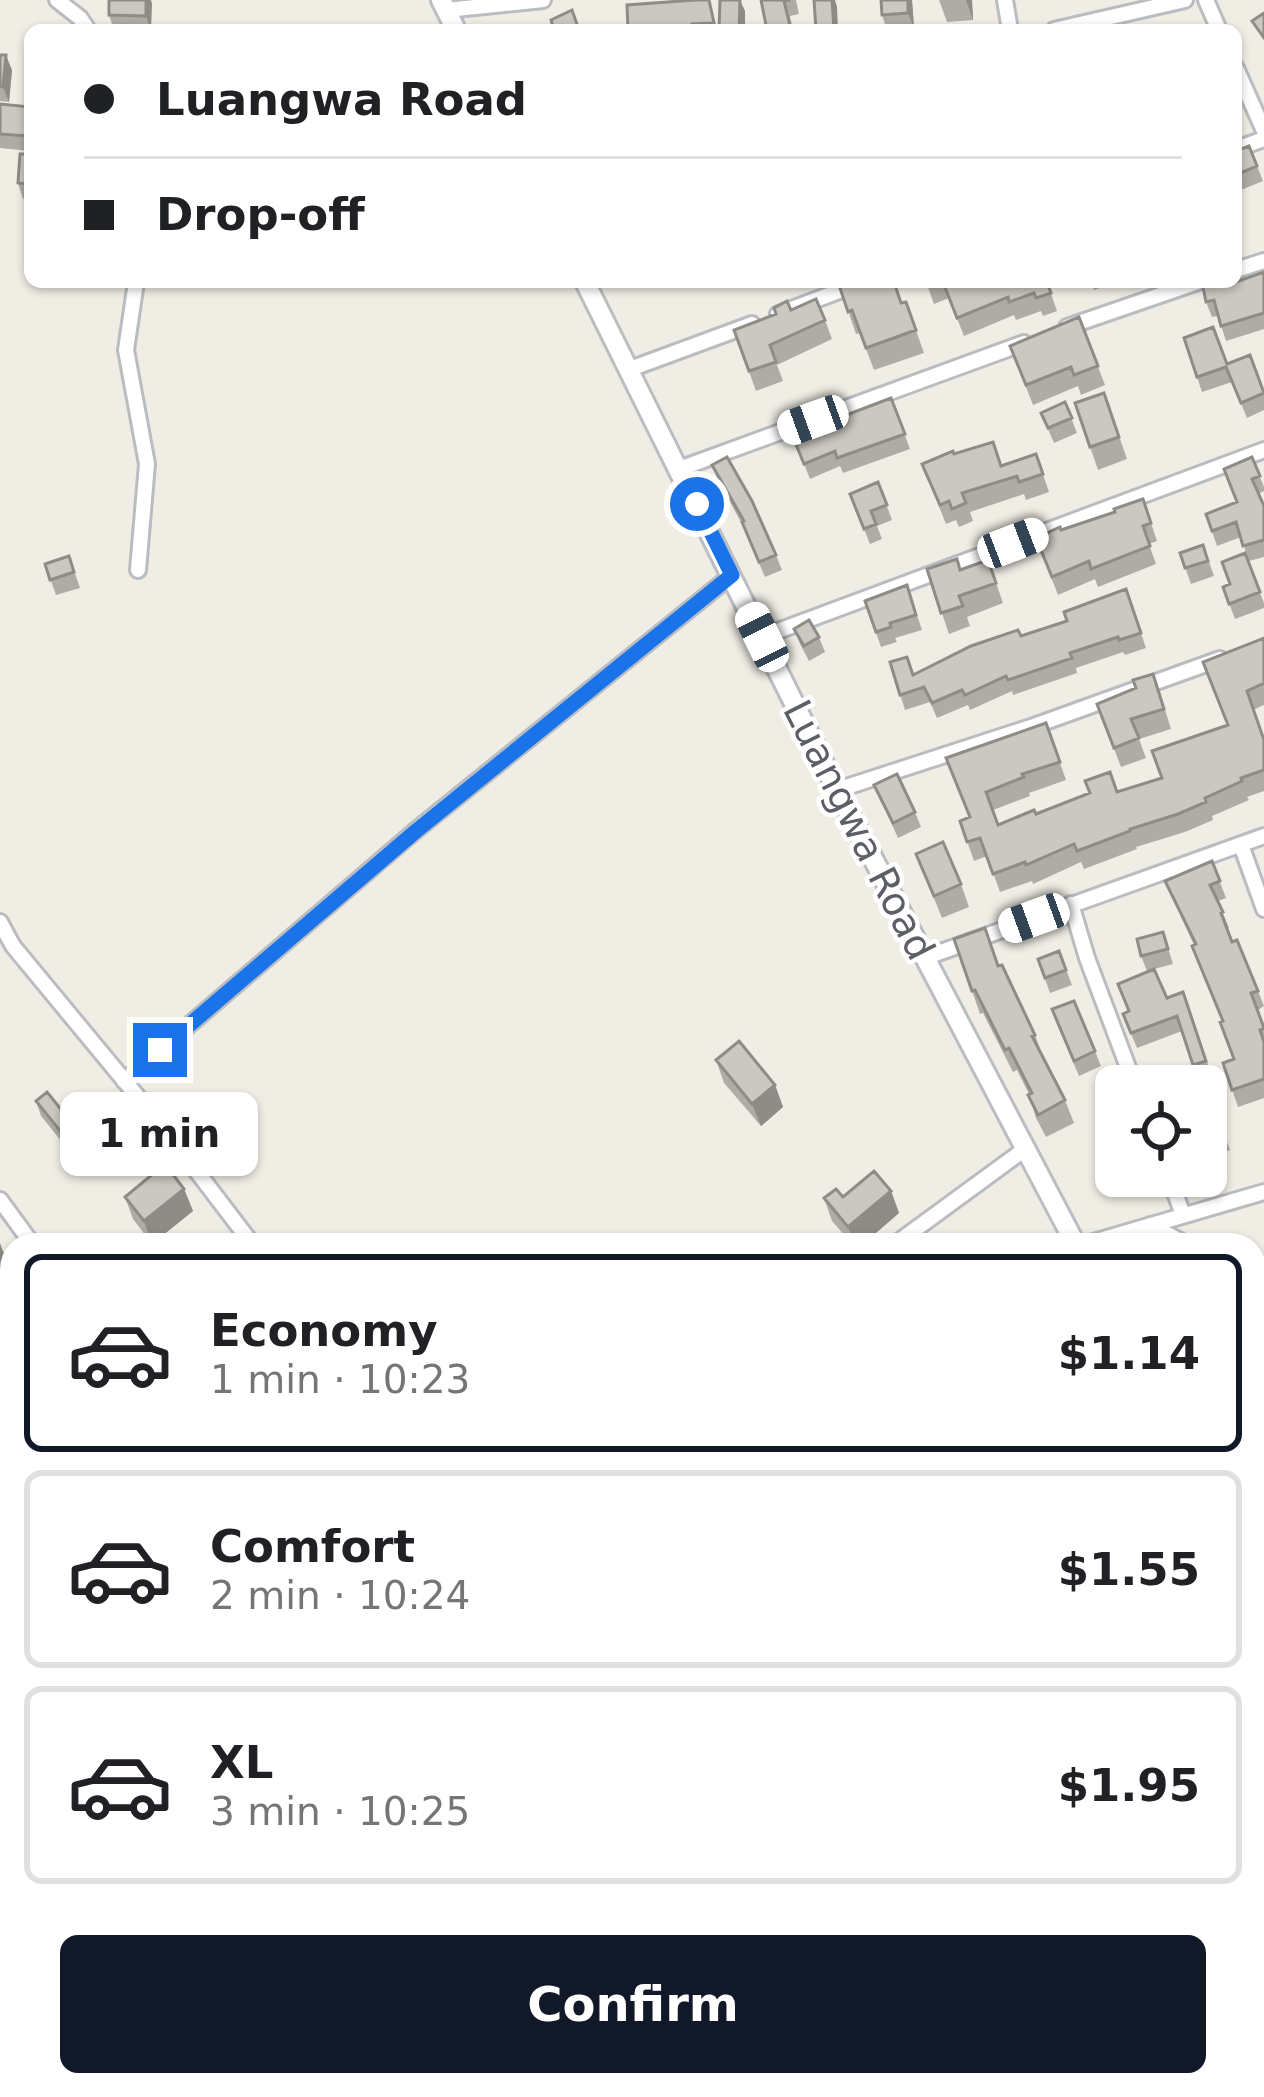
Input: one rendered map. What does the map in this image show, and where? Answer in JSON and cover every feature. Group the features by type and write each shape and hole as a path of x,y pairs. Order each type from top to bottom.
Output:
{"street":[{"path":"57,0 84,24"},
{"path":"444,5 543,0"},
{"path":"1080,24 1185,0"},
{"path":"1242,82 1264,135"},
{"path":"135,288 126,350 147,454 138,570"},
{"name":"Luangwa Road","path":"589,288 837,790 1073,1233"},
{"path":"630,369 847,288"},
{"path":"680,469 1180,288"},
{"path":"762,637 1264,450"},
{"path":"124,1081 416,831 732,575"},
{"path":"837,790 1244,651"},
{"path":"924,958 1264,836"},
{"path":"1241,845 1264,909"},
{"path":"1071,904 1127,1065"},
{"path":"0,922 13,946 244,1233"},
{"path":"910,1233 1025,1149"},
{"path":"1122,1233 1264,1192"},
{"path":"1177,1197 1184,1215"},
{"path":"0,1200 24,1233"},
{"path":"1150,1225 1165,1233"}],"building":[{"path":"109,0 146,0 146,16 109,15"},
{"path":"709,0 714,23 628,24 627,5"},
{"path":"720,0 740,0 739,24 719,24"},
{"path":"761,0 790,0 784,1 790,24 766,24"},
{"path":"814,0 832,0 834,24 816,24"},
{"path":"881,0 908,0 908,13 882,15"},
{"path":"572,10 577,24 552,24 551,20"},
{"path":"1264,13 1264,38 1252,21"},
{"path":"0,55 6,55 3,87 0,86"},
{"path":"0,104 24,106 24,136 0,134"},
{"path":"1249,146 1257,166 1242,172 1242,149"},
{"path":"20,154 24,154 24,184 18,183"},
{"path":"1264,272 1264,313 1221,326 1214,300 1206,302 1203,288 1242,288 1242,280"},
{"path":"840,288 896,288 916,330 866,348 852,310 848,312"},
{"path":"945,288 1049,288 1051,293 1009,302 1008,297 957,318"},
{"path":"816,299 825,320 770,345 776,362 749,371 734,330 776,314 774,308 787,301 791,310"},
{"path":"1079,317 1098,366 1074,375 1071,367 1026,385 1010,346"},
{"path":"1213,327 1227,364 1250,355 1264,393 1241,403 1226,367 1197,377 1184,338"},
{"path":"1104,393 1119,437 1090,447 1075,403"},
{"path":"891,398 905,434 837,458 835,451 804,464 791,432"},
{"path":"1065,402 1072,418 1048,428 1041,413"},
{"path":"993,442 1001,466 1036,454 1043,474 1019,482 1017,476 962,493 966,503 952,509 949,501 940,505 922,464"},
{"path":"727,457 776,555 759,562 744,521 712,465"},
{"path":"1252,457 1260,476 1252,479 1264,506 1264,540 1243,546 1236,522 1212,531 1206,514 1237,502 1224,469"},
{"path":"878,482 887,505 871,511 876,524 864,529 850,494"},
{"path":"1143,499 1151,523 1143,526 1150,546 1091,569 1089,561 1052,577 1036,538"},
{"path":"1203,545 1208,561 1185,568 1180,553"},
{"path":"1245,553 1260,592 1229,604 1223,587 1230,584 1222,562"},
{"path":"69,556 74,572 50,580 45,564"},
{"path":"957,559 960,570 988,560 996,583 959,596 963,606 941,613 927,569"},
{"path":"907,585 916,615 876,632 865,601"},
{"path":"1126,589 1141,633 1070,653 1072,658 1008,680 1006,676 965,695 962,690 932,703 924,687 900,695 890,662 907,657 913,675 971,646 1018,630 1021,636 1067,621 1064,612"},
{"path":"809,620 819,637 804,646 794,629"},
{"path":"1264,638 1264,683 1247,691 1264,740 1264,770 1178,814 1077,851 1074,844 993,874 980,838 967,842 960,821 970,817 946,758 1046,723 1060,762 986,792 998,825 1090,793 1085,781 1110,772 1117,792 1162,778 1152,751 1228,725 1203,662"},
{"path":"1153,674 1164,709 1131,719 1139,738 1114,748 1097,704 1136,688 1133,680"},
{"path":"897,774 915,812 893,823 874,785"},
{"path":"943,842 961,884 934,896 916,854"},
{"path":"1212,861 1220,881 1210,885 1258,991 1251,993 1264,1028 1260,1030 1264,1079 1232,1090 1223,1063 1234,1059 1223,1021 1192,946 1196,944 1165,881"},
{"path":"985,928 998,966 1002,965 1065,1100 1038,1115 1009,1048 1005,1050 972,991 954,939"},
{"path":"1163,932 1168,949 1141,956 1137,939"},
{"path":"1059,951 1066,970 1045,978 1038,959"},
{"path":"1154,969 1167,998 1183,992 1206,1061 1193,1065 1177,1016 1131,1033 1123,1014 1129,1011 1118,984"},
{"path":"1074,1001 1095,1051 1074,1061 1052,1009"},
{"path":"739,1041 775,1085 752,1104 716,1060"},
{"path":"47,1092 72,1123 61,1132 36,1101"},
{"path":"165,1164 184,1189 144,1221 125,1197"},
{"path":"874,1171 891,1191 848,1227 824,1198 836,1189 843,1197"}],"route":[{"path":"160,1050 416,831 732,575 697,504"}]}
